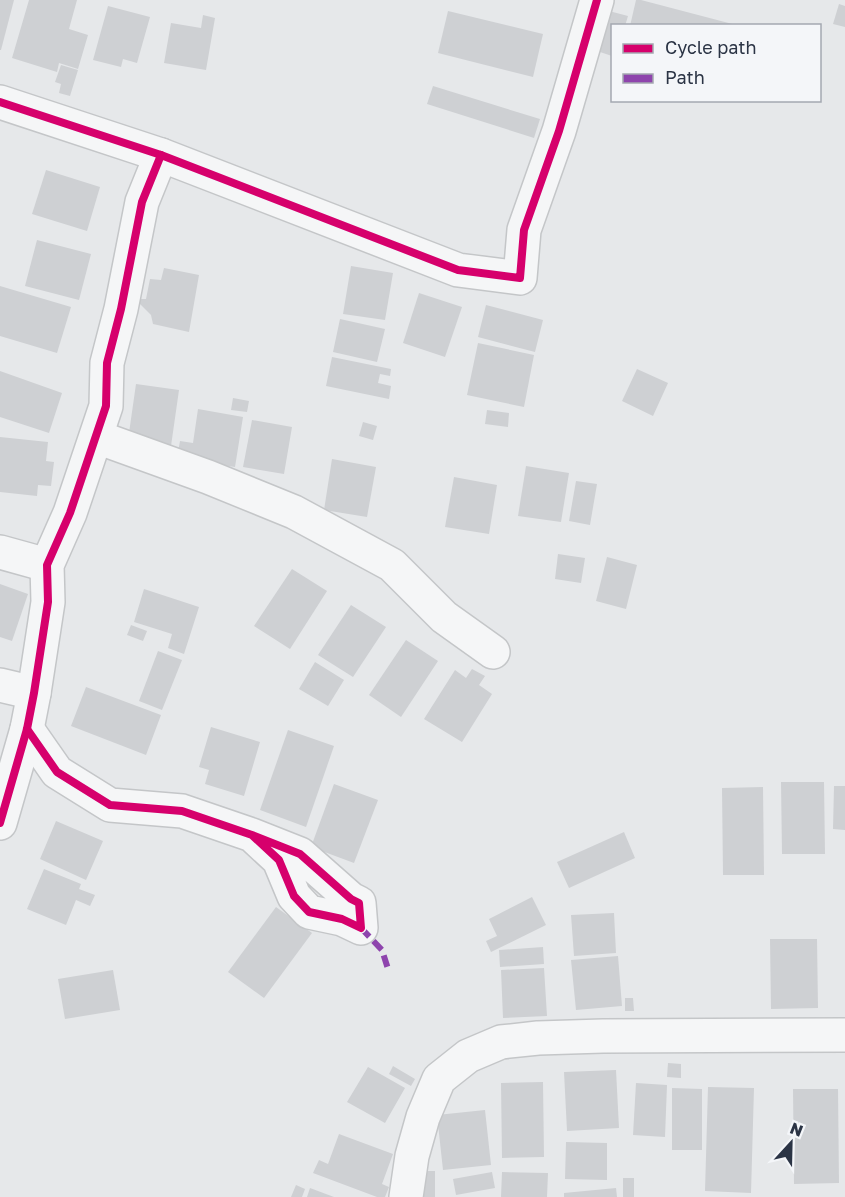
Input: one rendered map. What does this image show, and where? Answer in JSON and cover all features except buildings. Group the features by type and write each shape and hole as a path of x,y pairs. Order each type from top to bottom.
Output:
{"street":[{"path":"0,102 161,155 458,270 520,278 524,231 559,131 597,0"},
{"path":"0,823 27,729 34,693 48,602 47,565 70,513 106,406 107,363 121,309 142,202 161,155"},
{"path":"97,437 294,512 392,565 444,617 493,652"},
{"path":"0,552 47,565"},
{"path":"0,684 34,693"},
{"path":"27,729 57,772 110,805 182,811 252,835"},
{"path":"406,1197 412,1156 420,1127 439,1079 468,1056 501,1042 559,1037 845,1035"}],"marked path":[{"path":"361,928 382,950 389,972"}],"cycle path":[{"path":"0,102 161,155 458,270 520,278 524,230 559,131 597,0"},
{"path":"0,823 27,729 34,693 48,602 47,565 70,513 106,406 107,363 121,309 142,202 161,155"},
{"path":"27,729 57,772 110,805 182,811 252,835 279,860 294,896 309,912 342,919 361,928 359,903 351,899 300,854 252,835"}]}
